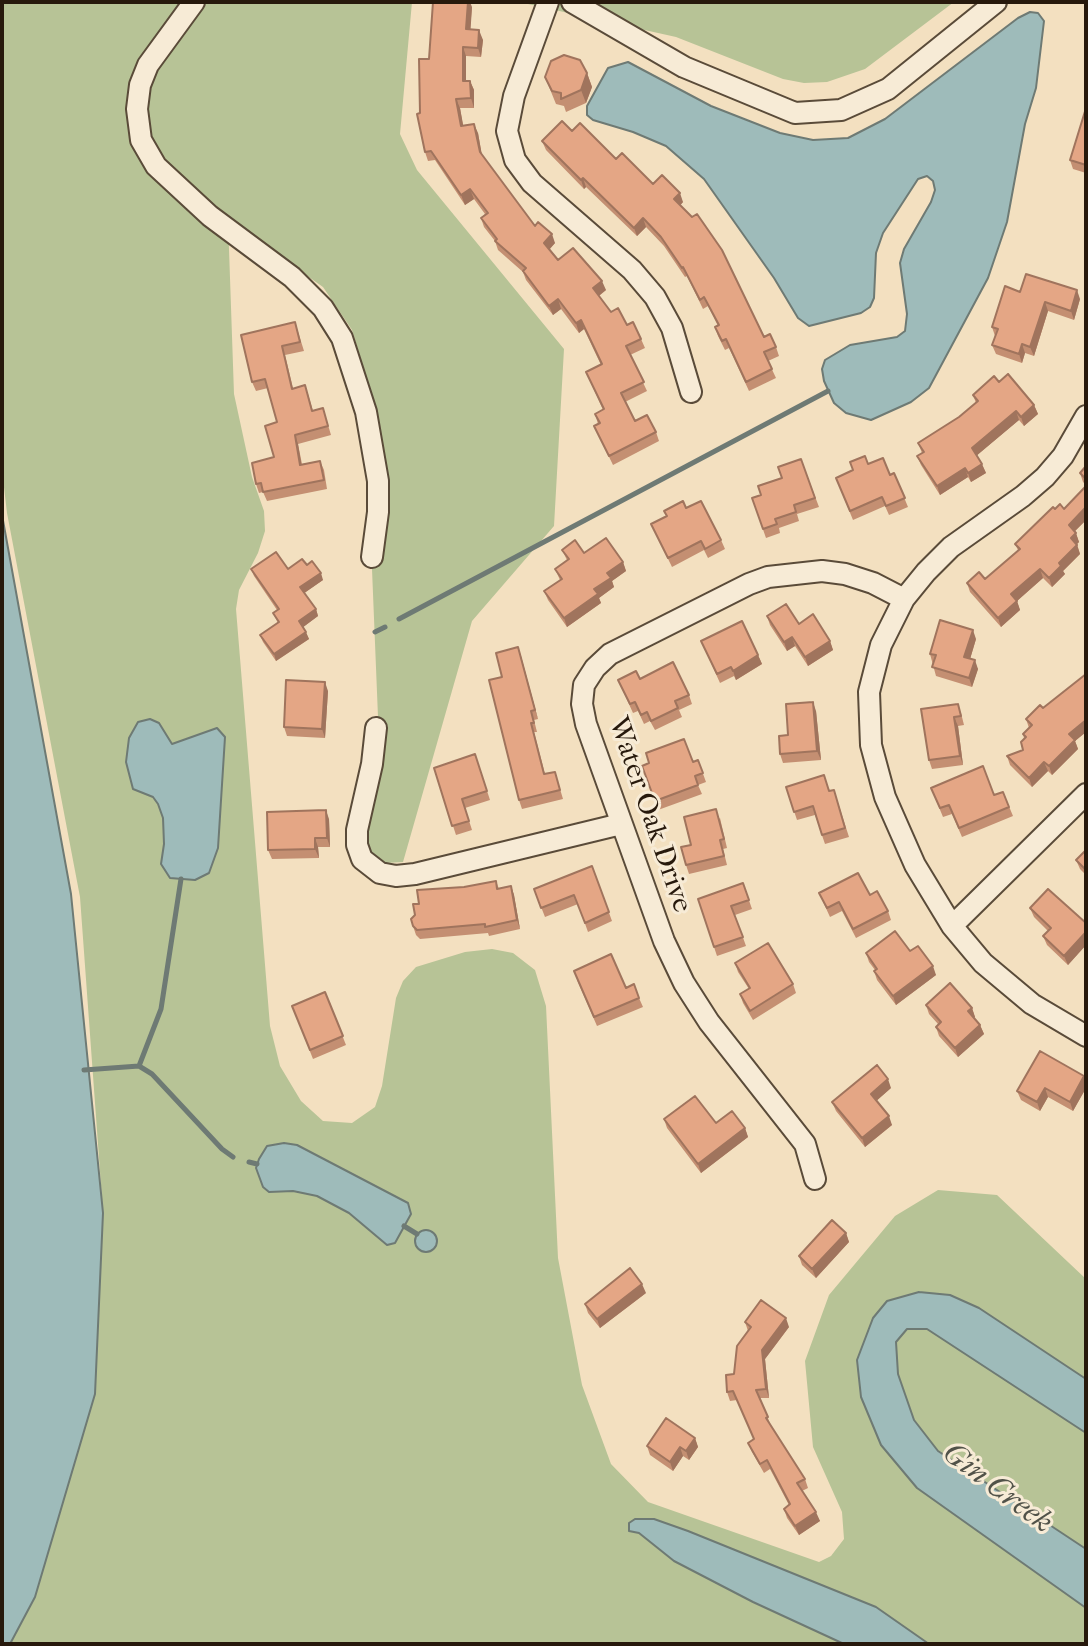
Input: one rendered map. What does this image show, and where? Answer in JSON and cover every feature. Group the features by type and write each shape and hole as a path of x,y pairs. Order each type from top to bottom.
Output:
{"street":[{"path":"194,2 148,65 140,85 137,109 141,140 156,166 210,216 292,277 323,308 342,338 366,412 378,481 378,512 372,557"},
{"path":"548,2 514,96 507,131 515,160 532,183 632,270 655,297 672,328 691,392"},
{"path":"572,2 684,67 795,113 841,110 888,89 996,2"},
{"path":"1086,416 1063,456 1045,477 951,547 904,599 881,645 869,692 871,745 885,797 915,865 952,926 983,963 1032,1004 1086,1036"},
{"name":"Water Oak Drive","path":"815,1179 805,1144 709,1022 684,983 664,941 586,724 582,704 584,685 595,668 610,654 749,584 788,573 822,571 845,574 873,583 904,599"},
{"path":"376,728 372,764 357,830 357,845 362,859 380,873 396,876 415,874 621,824"},
{"path":"952,926 1086,794"}],"green space":[{"path":"2,2 412,2 400,134 417,170 564,349 554,526 472,621 403,862 385,863 369,853 366,833 382,768 386,727 378,717 372,569 380,565 383,559 389,514 389,477 373,399 352,330 323,287 228,220 234,394 252,477 264,511 265,531 258,553 239,590 236,609 270,1026 280,1066 301,1101 323,1121 352,1123 375,1107 382,1086 396,998 403,981 416,967 465,952 492,949 513,953 535,970 546,1006 558,1258 582,1385 611,1464 648,1502 819,1562 831,1556 844,1539 842,1512 813,1447 805,1361 829,1295 895,1216 938,1190 997,1195 1086,1279 1086,1379 979,1308 873,1318 917,1488 1086,1608 1086,1644 10,1644 35,1597 103,1213 80,897 7,513 2,470"},
{"path":"519,2 954,2 865,69 827,82 804,83 783,79 676,37"},
{"path":"907,1329 927,1329 1086,1433 1086,1549 938,1451 914,1420 898,1374 896,1342"}],"water":[{"path":"1030,12 1038,13 1044,21 1036,88 1025,124 1007,222 988,278 929,388 911,402 871,420 846,413 834,403 822,369 825,360 850,345 897,337 905,331 907,314 900,263 904,249 931,202 935,190 933,181 927,176 918,179 883,233 876,253 874,298 870,307 861,313 809,326 798,318 774,278 704,179 666,146 593,120 587,115 587,106 608,68 628,62 711,106 780,133 813,140 848,138 885,119"},
{"path":"2,515 71,894 103,1213 95,1394 35,1597 10,1644 2,1644"},
{"path":"150,719 159,723 172,744 217,728 225,737 218,848 209,873 195,880 170,878 161,864 163,818 158,804 153,797 133,789 126,762 129,738 138,722"},
{"path":"284,1143 297,1145 408,1203 411,1214 395,1243 387,1245 349,1213 317,1196 293,1191 269,1192 263,1187 256,1168 259,1159 267,1146"},
{"path":"422,1230 430,1230 437,1241 430,1252 422,1252 415,1245 415,1237"},
{"path":"919,1292 950,1295 979,1308 1086,1379 1086,1433 927,1329 907,1329 896,1342 898,1374 914,1420 938,1451 1086,1549 1086,1608 917,1488 881,1445 861,1397 857,1360 873,1318 887,1301"},
{"path":"635,1519 654,1519 688,1531 876,1607 929,1644 844,1644 674,1561 639,1533 629,1531 629,1523"}],"building":[{"path":"433,2 468,2 466,29 479,30 478,48 463,47 463,81 470,81 471,98 456,99 461,126 474,124 480,152 535,226 538,222 552,234 544,243 558,260 573,248 602,281 593,288 611,312 618,308 627,325 633,322 641,339 626,346 644,382 621,393 635,421 647,415 656,432 609,456 594,426 600,423 595,414 604,409 586,372 602,364 581,320 576,323 558,299 549,306 523,271 526,268 495,241 497,239 481,218 488,213 470,189 461,195 431,151 425,152 417,114 420,113 419,59 429,59"},
{"path":"564,55 580,60 587,73 581,90 561,99 561,93 552,91 545,77 551,61"},
{"path":"1086,108 1086,165 1070,160"},
{"path":"562,121 572,131 580,123 616,159 622,153 653,184 662,175 680,193 674,199 692,217 697,214 722,250 764,337 770,334 776,347 764,352 772,369 746,382 726,339 722,341 715,327 719,325 704,297 700,300 683,267 661,237 643,218 634,228 542,141"},
{"path":"1026,274 1077,290 1071,311 1045,302 1030,347 1022,344 1019,354 992,345 998,329 992,327 1005,286 1020,292"},
{"path":"295,322 300,342 282,346 292,389 305,385 312,411 323,408 328,426 295,435 300,465 320,461 324,480 263,492 261,483 256,484 252,463 274,457 265,426 277,422 265,379 252,382 241,335"},
{"path":"1008,374 1034,405 1021,417 1016,411 972,448 982,464 968,473 965,468 937,486 917,456 924,452 918,443 978,401 973,395 994,376 999,382"},
{"path":"865,456 868,464 883,458 890,475 894,473 905,498 886,506 882,497 850,511 836,478 853,470 850,462"},
{"path":"801,459 815,498 794,505 796,512 775,519 777,524 763,529 752,498 761,495 758,486 782,478 778,467"},
{"path":"1086,486 1086,507 1069,525 1076,533 1071,538 1077,545 1049,578 1040,569 1011,594 1017,601 998,618 967,583 979,572 985,579 1020,549 1015,544 1053,507 1055,509 1060,504 1064,509"},
{"path":"683,501 686,508 701,501 721,540 705,549 701,541 668,558 651,524 667,516 664,511"},
{"path":"606,538 623,562 607,573 611,578 594,589 598,594 564,618 544,591 562,579 555,569 569,559 562,550 575,540 584,553"},
{"path":"276,552 288,569 302,559 307,565 312,561 321,573 300,587 316,609 299,621 306,632 274,654 260,635 279,622 273,613 279,609 251,569"},
{"path":"786,604 799,624 813,614 830,641 805,657 792,637 784,642 767,616"},
{"path":"940,620 973,630 964,657 975,660 969,678 932,667 936,655 930,654"},
{"path":"742,621 758,655 733,671 731,667 717,674 701,641"},
{"path":"518,647 535,710 531,711 534,723 531,723 544,774 555,772 560,790 519,800 489,680 502,677 496,653"},
{"path":"673,662 689,695 675,701 678,708 651,721 647,712 641,715 635,702 630,704 618,680 636,671 640,679"},
{"path":"1086,674 1086,720 1069,734 1075,740 1049,766 1044,762 1029,778 1007,756 1023,750 1021,742 1026,737 1023,734 1032,725 1026,719 1040,705 1043,708"},
{"path":"286,680 325,682 322,729 284,727"},
{"path":"813,702 817,751 780,754 779,736 788,735 786,704"},
{"path":"958,704 961,716 954,717 960,756 929,760 921,709"},
{"path":"684,739 693,762 698,760 703,773 695,776 698,785 655,801 642,766 649,763 646,753"},
{"path":"475,754 487,791 462,799 469,821 452,826 434,768"},
{"path":"983,766 994,795 1003,792 1009,807 959,828 949,805 940,808 931,788"},
{"path":"824,775 829,791 834,790 845,828 822,835 813,806 794,812 786,787"},
{"path":"716,809 724,839 720,840 724,856 686,865 681,847 691,845 684,817"},
{"path":"326,810 327,838 315,838 315,849 268,850 267,812"},
{"path":"1086,850 1086,870 1076,860"},
{"path":"592,866 609,912 585,923 574,895 541,908 534,889"},
{"path":"858,873 870,895 877,891 888,911 853,929 839,902 827,908 819,893"},
{"path":"496,881 497,889 511,886 517,920 485,927 485,924 417,930 413,926 413,904 419,904 417,890"},
{"path":"743,883 749,900 731,906 743,937 714,947 698,899"},
{"path":"1048,889 1086,923 1086,932 1064,956 1043,936 1051,928 1030,908"},
{"path":"895,931 910,951 918,946 933,966 893,996 874,971 877,969 866,953"},
{"path":"768,943 793,984 750,1011 740,994 750,988 735,963"},
{"path":"611,954 626,988 634,984 639,998 594,1017 574,971"},
{"path":"950,983 972,1008 968,1011 980,1025 955,1048 936,1027 941,1022 926,1005"},
{"path":"325,992 343,1036 310,1050 292,1006"},
{"path":"1040,1051 1084,1076 1070,1102 1045,1088 1037,1102 1017,1091"},
{"path":"877,1065 888,1079 871,1094 889,1116 862,1138 832,1102"},
{"path":"695,1096 716,1123 732,1111 745,1128 698,1164 664,1119"},
{"path":"832,1220 846,1233 812,1269 799,1256"},
{"path":"630,1268 642,1284 597,1319 585,1304"},
{"path":"761,1300 786,1318 762,1350 766,1389 756,1390 766,1418 805,1479 797,1483 816,1512 795,1526 784,1509 790,1504 767,1460 760,1464 748,1443 754,1439 733,1391 727,1392 726,1375 734,1374 737,1346 751,1327 745,1322"},
{"path":"666,1418 695,1438 686,1451 680,1447 670,1462 647,1446"}],"waterway":[{"path":"399,619 828,391"},
{"path":"375,632 385,627"},
{"path":"139,1066 161,1009 181,879"},
{"path":"84,1070 139,1066 152,1074 233,1157"},
{"path":"249,1162 257,1164"},
{"path":"404,1226 417,1234"}],"water label":[{"name":"Gin Creek","path":"997,1489"}]}
